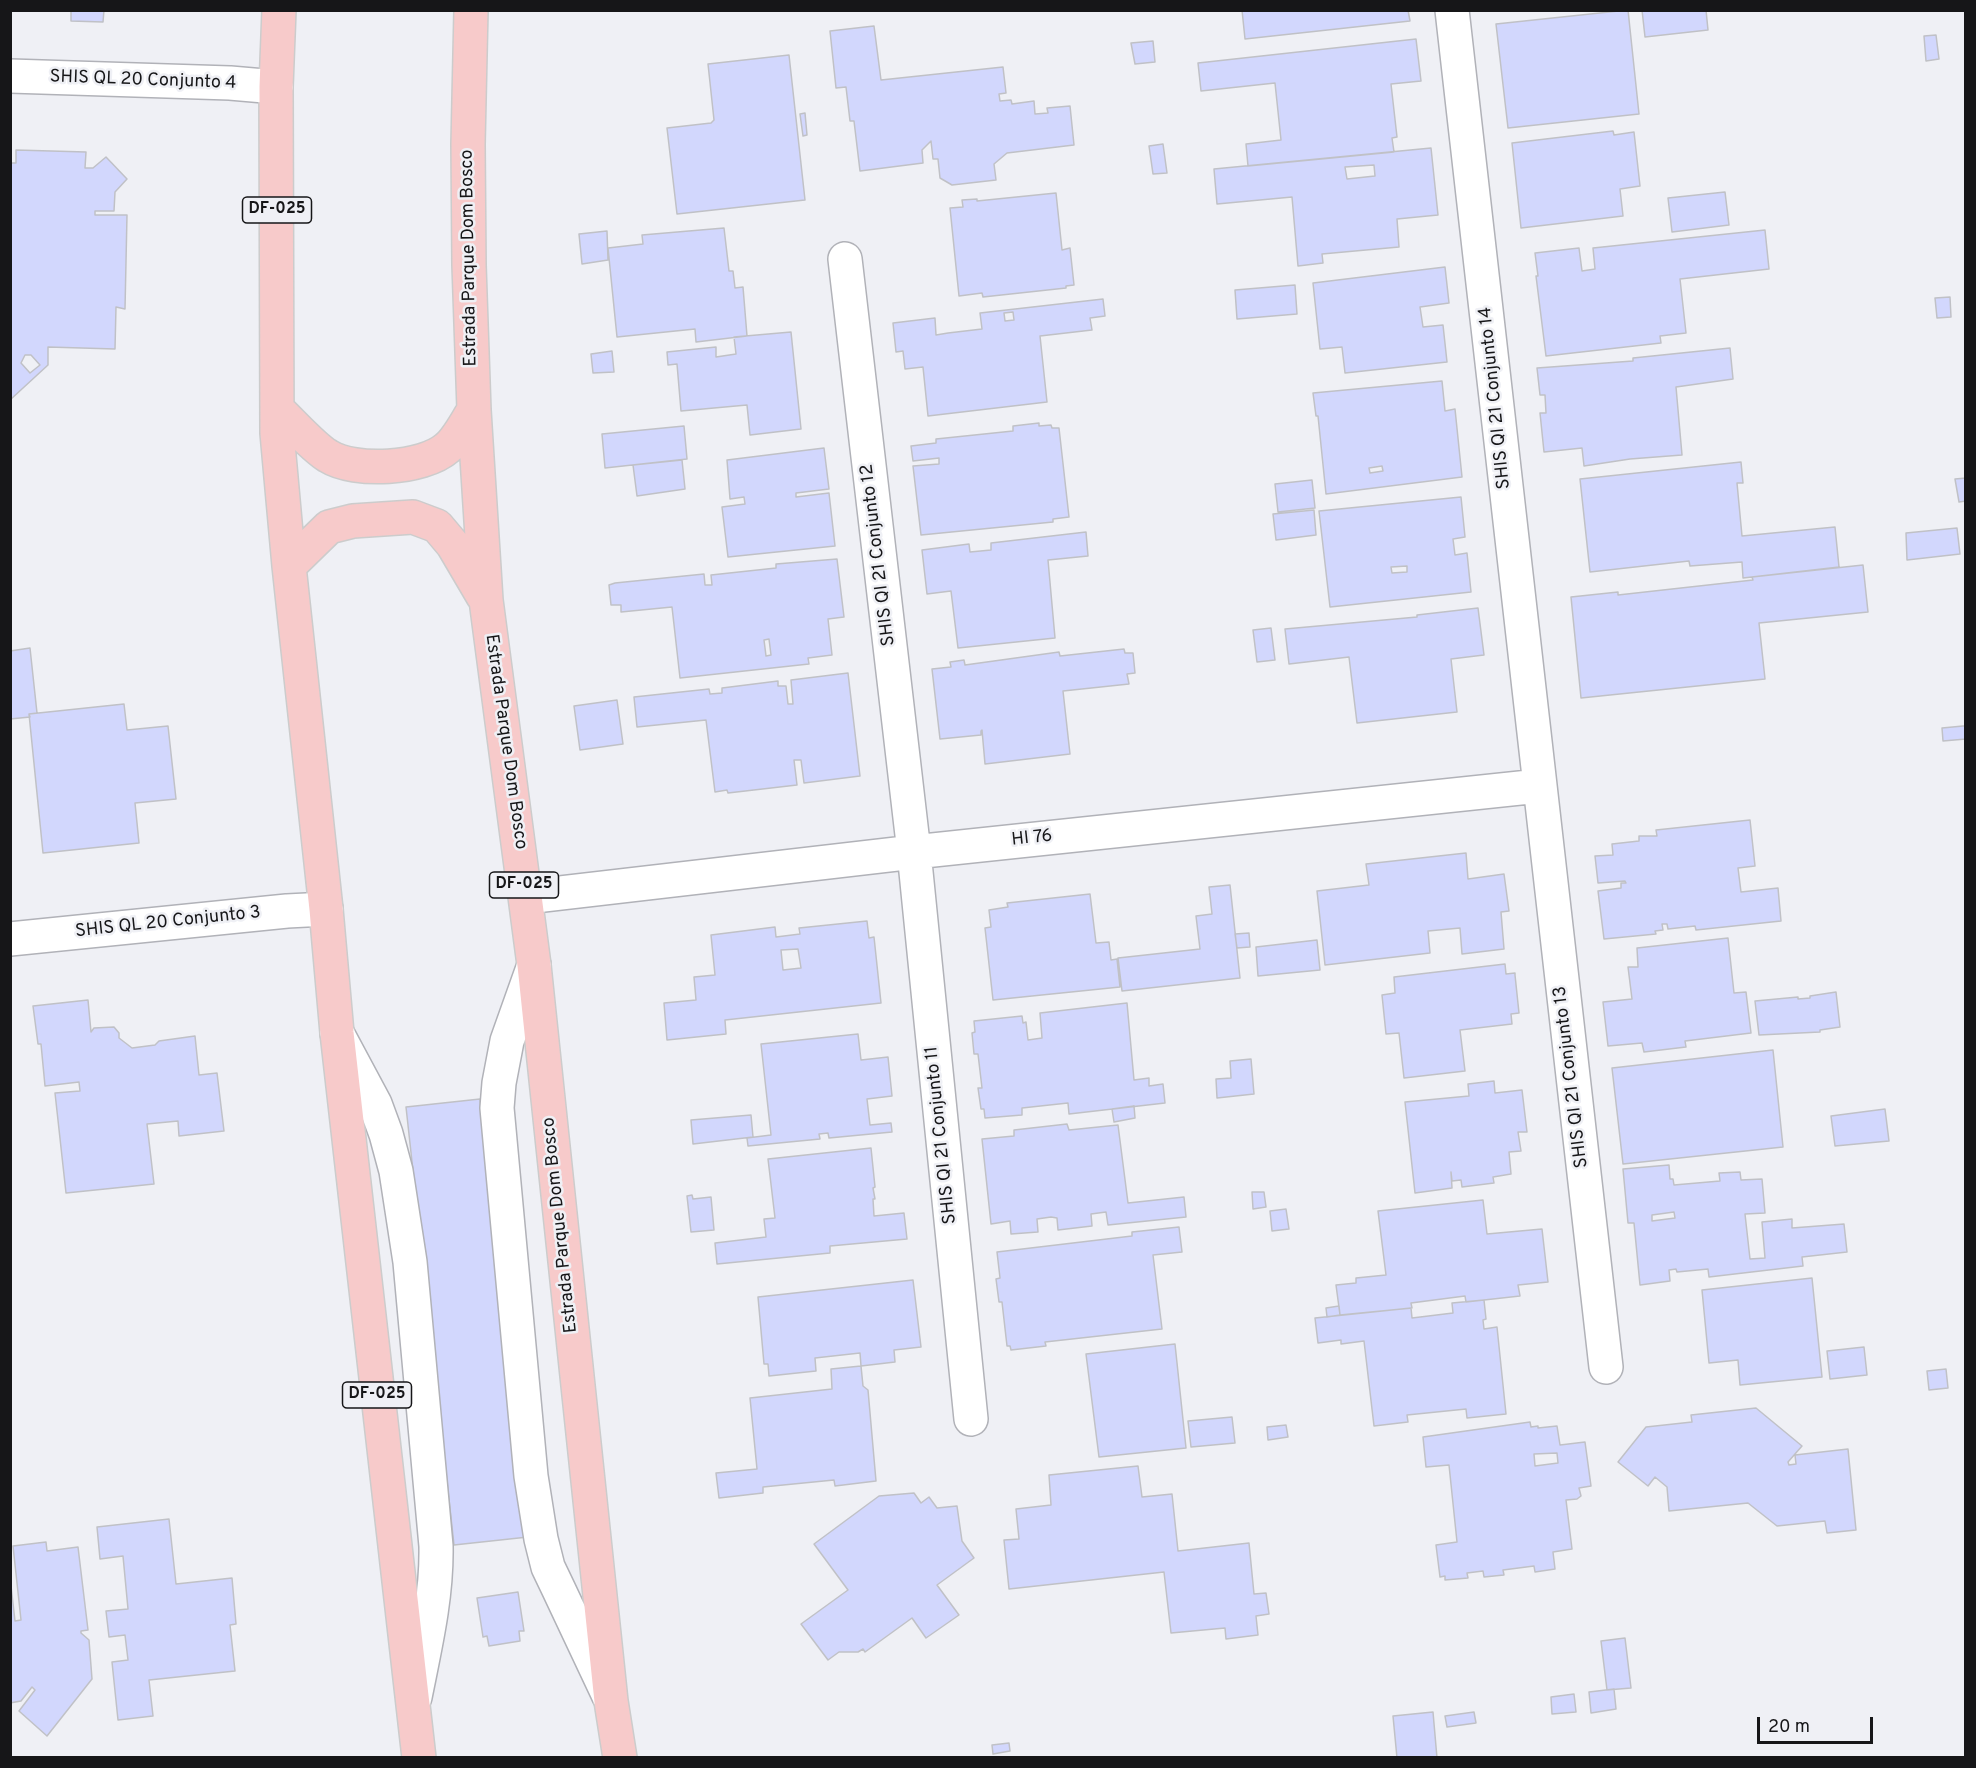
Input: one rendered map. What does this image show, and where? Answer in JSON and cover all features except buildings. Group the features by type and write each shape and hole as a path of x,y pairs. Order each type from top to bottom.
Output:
{"main road":[{"name":"DF-025","path":"279,10 276,87 278,433 337,1033 419,1758"},
{"name":"Estrada Parque Dom Bosco","path":"471,10 468,144 474,410 486,600 534,965 611,1701 620,1758"},
{"path":"277,409 327,456 346,464 365,466 396,465 428,459 448,448 474,410"},
{"path":"290,566 329,527 384,517 413,517 437,526 453,545 465,569 486,600"}],"street":[{"name":"SHIS QI 21 Conjunto 14","path":"1452,10 1539,786"},
{"name":"SHIS QL 20 Conjunto 4","path":"10,76 230,83 276,87"},
{"name":"SHIS QI 21 Conjunto 12","path":"845,258 914,852"},
{"name":"HI 76","path":"526,897 914,852 1539,786"},
{"name":"SHIS QI 21 Conjunto 13","path":"1539,786 1606,1367"},
{"name":"SHIS QI 21 Conjunto 11","path":"914,852 971,1419"},
{"name":"SHIS QL 20 Conjunto 3","path":"10,939 326,909"},
{"path":"534,965 507,1041 497,1108 531,1476 548,1567 611,1701"},
{"path":"337,1033 363,1078 387,1134 396,1171 410,1262 437,1575 412,1708"}]}
